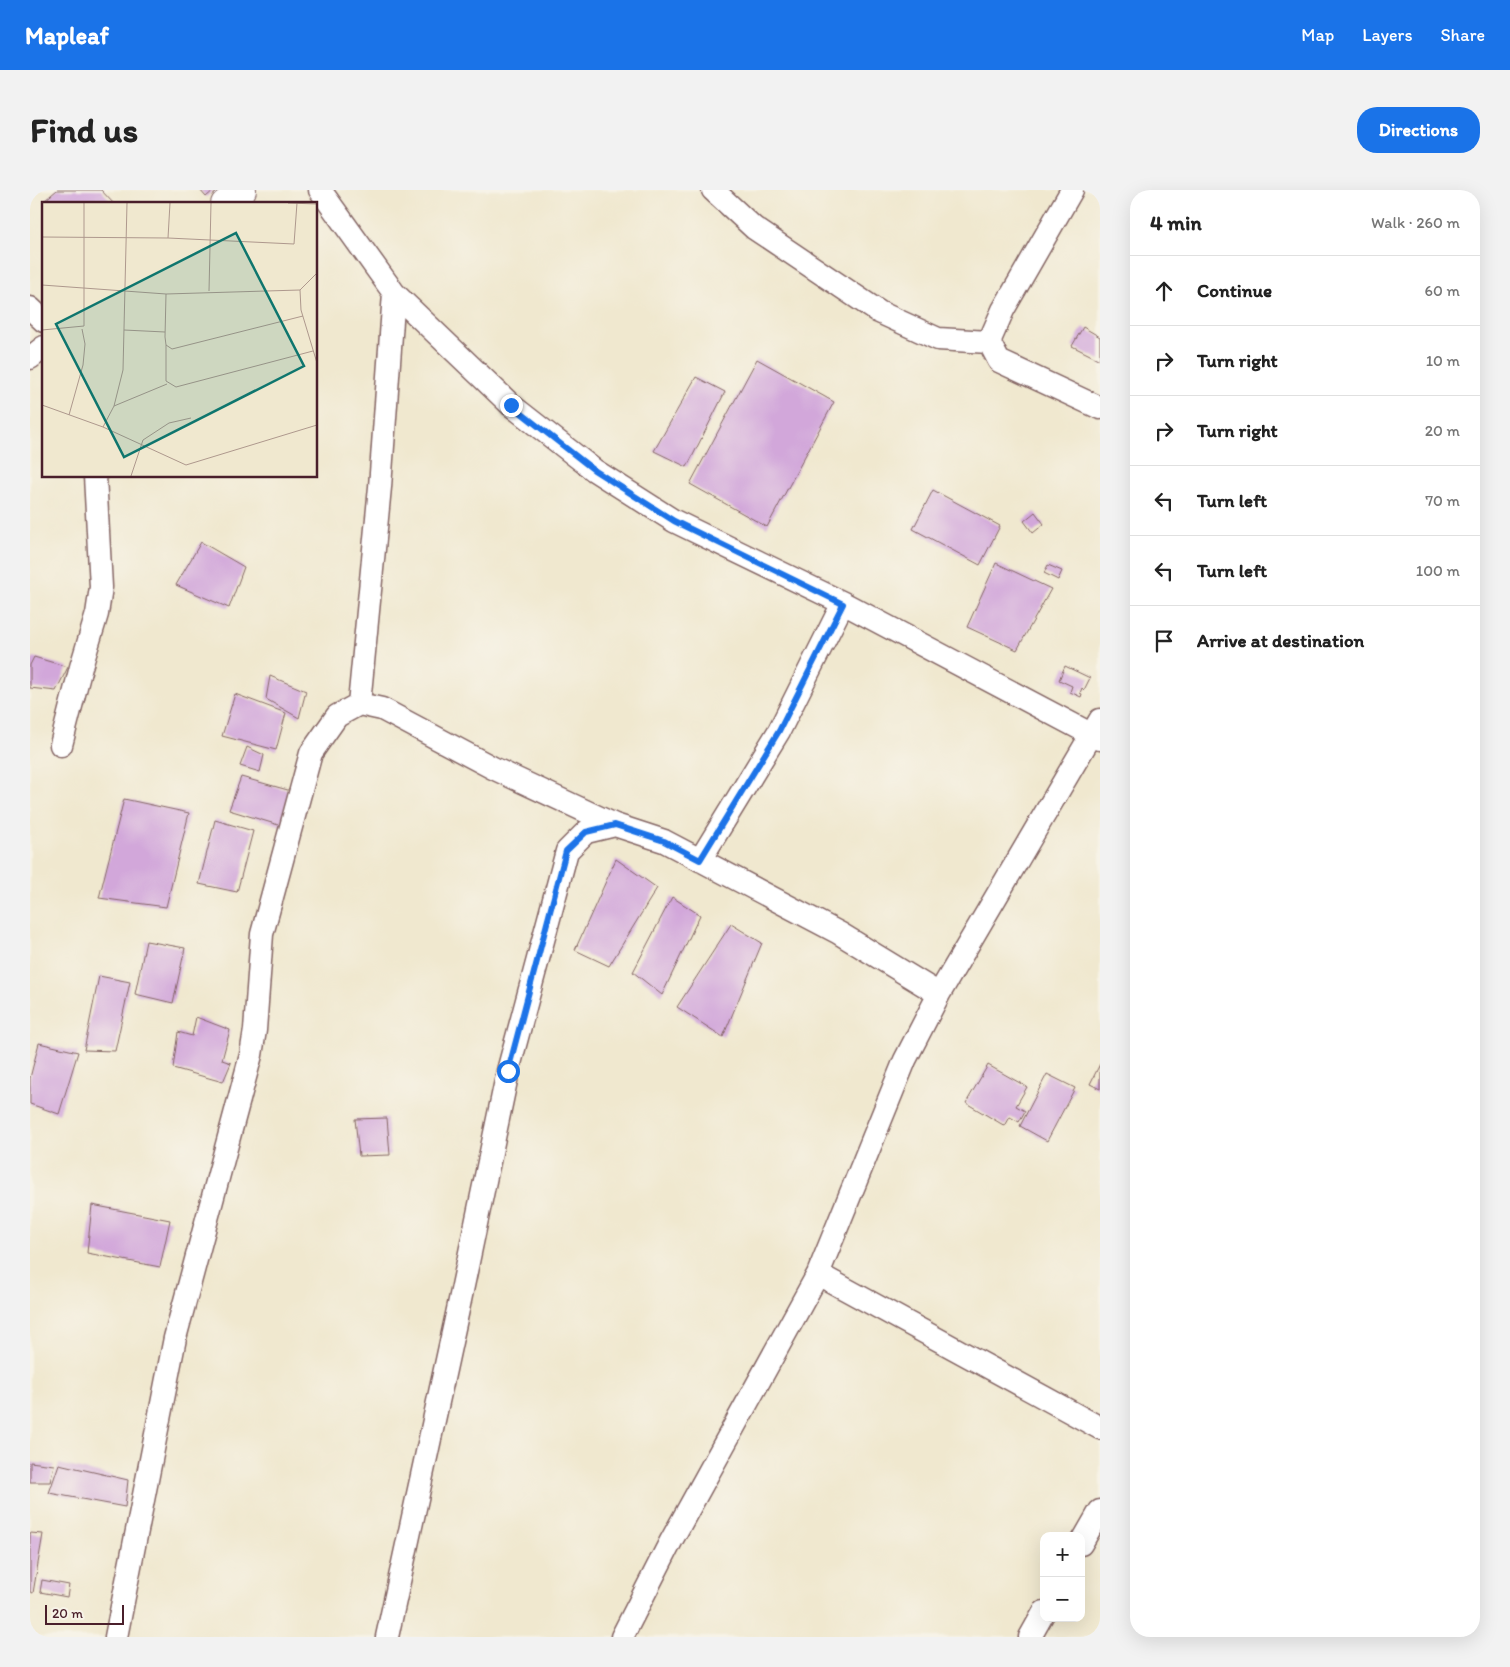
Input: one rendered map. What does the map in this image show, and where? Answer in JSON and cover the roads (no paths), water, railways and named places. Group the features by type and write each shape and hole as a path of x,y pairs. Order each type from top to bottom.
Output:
{"street":[{"path":"227,202 242,190"},
{"path":"320,190 394,293 511,405 594,470 674,521 1097,731 939,994 905,1060 818,1274 671,1541 622,1637"},
{"path":"713,190 754,228 879,312 938,339 989,342"},
{"path":"989,342 1003,310 1072,190"},
{"path":"360,704 380,487 394,293"},
{"path":"30,308 42,319"},
{"path":"989,342 999,361 1100,408"},
{"path":"30,358 42,349"},
{"path":"61,746 97,614 101,587 95,478"},
{"path":"700,860 779,731 843,604"},
{"path":"116,1637 175,1338 251,1055 262,934 311,753 338,716 360,704 382,709 493,768 615,825 664,841 839,933 939,994"},
{"path":"387,1637 508,1071 566,851 586,832 615,825"},
{"path":"818,1274 1100,1428"},
{"path":"1085,1537 1100,1511"},
{"path":"1030,1637 1040,1619"}]}
